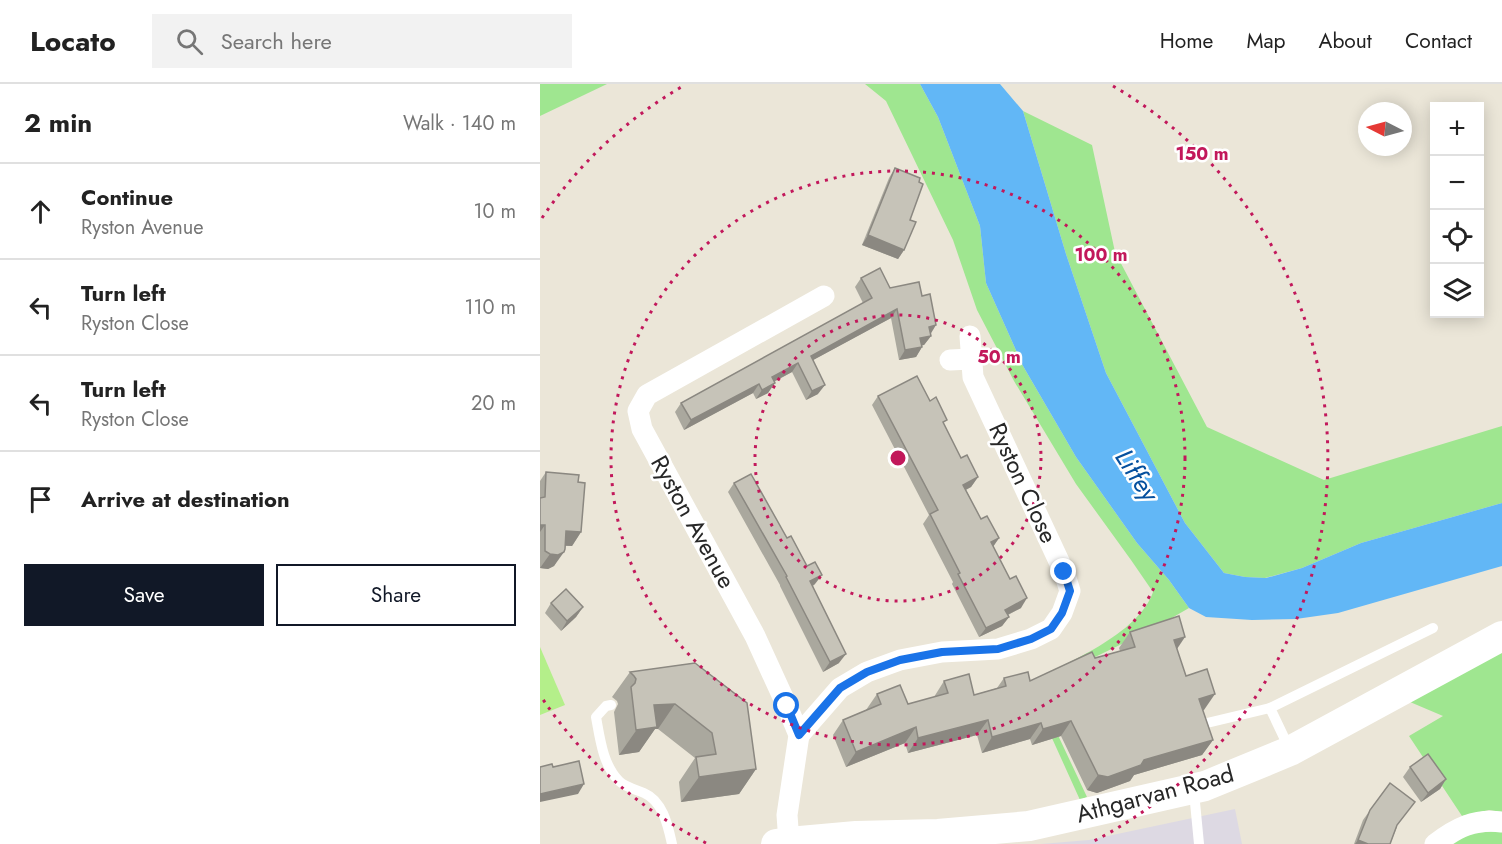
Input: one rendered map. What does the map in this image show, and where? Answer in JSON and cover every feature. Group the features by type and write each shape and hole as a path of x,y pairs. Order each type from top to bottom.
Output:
{"main road":[{"name":"Athgarvan Road","path":"782,843 856,836 938,839 1029,826 1204,786 1290,751 1502,636"}],"street":[{"name":"Ryston Avenue","path":"799,735 755,636 642,429 638,411 646,395 824,296"},
{"name":"Ryston Close","path":"799,735 840,688 867,672 900,660 942,652 998,649 1031,639 1051,629 1062,613 1070,591 1064,572 973,377 970,336"},
{"path":"950,360 971,359"},
{"path":"782,843 799,735"},
{"path":"1435,844 1452,830 1475,822 1502,822"}],"lane":[{"path":"1207,723 1269,708 1433,628"},
{"path":"611,705 606,706 596,717 601,745 611,771 621,783 652,796 661,808 672,844"},
{"path":"1269,708 1290,751"},
{"path":"1194,788 1199,844"}],"shaded area":[{"path":"1235,809 1242,844 1041,844 1089,840"}],"green space":[{"path":"540,84 607,84 540,116"},
{"path":"865,84 920,84 938,117 980,226 986,283 1023,366 1076,457 1137,543 1169,580 1189,608 1042,683 1041,699 1087,797 1080,800 1027,683 1080,657 1117,634 1145,607 1153,592 1076,484 1014,381 977,310 953,240 886,101"},
{"path":"1023,111 1092,145 1115,252 1207,427 1324,480 1502,426 1502,503 1361,543 1302,568 1265,578 1224,573 1185,523 1106,373 1066,254"},
{"path":"540,647 565,705 540,715"},
{"path":"1502,651 1502,812 1489,810 1462,816 1409,736 1443,716 1410,702"},
{"path":"1502,831 1502,844 1449,844 1470,833"}],"water":[{"name":"Liffey","path":"920,84 1000,84 1023,111 1066,254 1106,373 1185,523 1224,573 1266,578 1302,568 1361,543 1502,503 1502,566 1338,613 1296,619 1252,620 1206,617 1189,608 1169,580 1137,543 1076,457 1023,366 986,283 980,226 938,117"}],"building":[{"path":"895,168 920,178 919,182 923,184 910,220 916,222 904,250 868,235"},
{"path":"880,268 890,288 919,282 922,296 930,294 936,325 929,327 931,336 920,338 922,347 905,350 897,309 811,356 825,385 812,391 798,363 772,377 775,383 762,390 759,384 691,420 681,403 872,298 861,278"},
{"path":"917,376 930,401 936,397 947,420 943,422 961,458 967,455 978,477 963,485 981,519 987,516 999,538 991,542 1010,579 1016,576 1027,598 1005,610 1009,617 986,628 930,514 938,510 878,396"},
{"path":"546,472 579,475 578,482 585,483 581,532 566,531 564,552 558,555 545,551 545,525 540,525 540,498 545,497"},
{"path":"751,474 787,538 791,536 807,566 815,562 822,575 810,581 846,654 830,662 787,576 734,483"},
{"path":"566,589 583,607 567,621 551,603"},
{"path":"1179,616 1185,637 1174,640 1186,676 1207,669 1215,694 1199,699 1213,740 1144,760 1141,765 1108,777 1098,775 1071,721 1043,729 1041,723 992,737 988,720 918,738 916,727 856,752 843,720 881,704 877,694 900,685 908,704 948,693 944,681 969,674 974,695 1006,686 1004,678 1028,672 1030,681 1092,652 1095,658 1135,647 1130,632"},
{"path":"695,663 747,703 756,769 699,777 696,757 716,754 712,733 675,704 654,705 657,727 636,730 631,687 636,679 630,672"},
{"path":"1428,754 1446,779 1428,793 1410,767"},
{"path":"579,761 584,784 540,794 540,767 552,764 553,767"},
{"path":"1390,783 1415,802 1397,825 1390,844 1368,844 1358,840 1370,810"}],"route":[{"path":"787,706 799,735 840,688 867,672 900,660 942,652 998,649 1031,639 1051,629 1062,613 1070,591 1064,572"}]}
